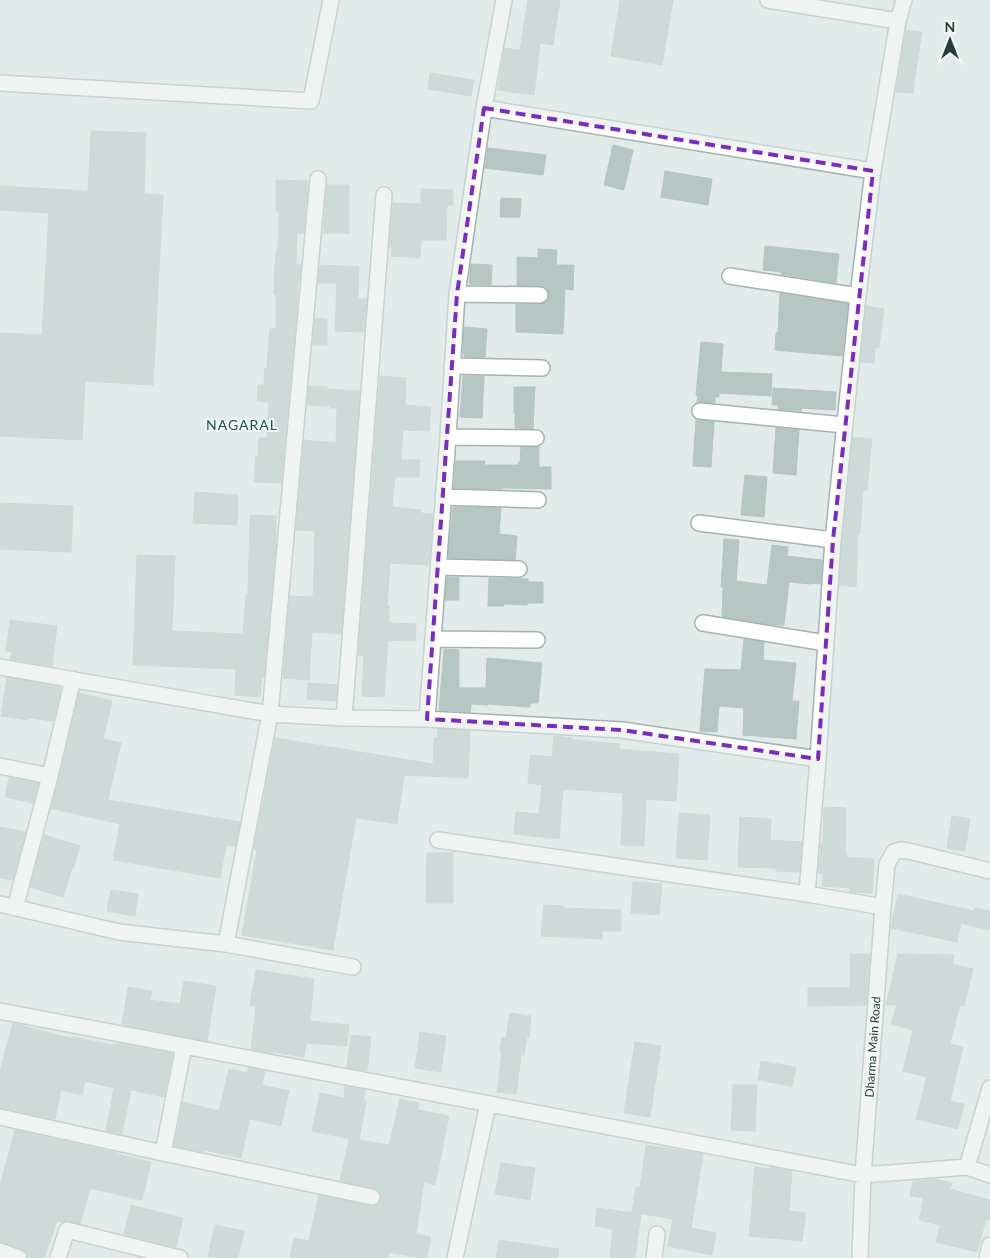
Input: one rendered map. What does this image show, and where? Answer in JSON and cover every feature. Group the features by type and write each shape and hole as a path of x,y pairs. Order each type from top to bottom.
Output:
{"street":[{"path":"0,83 311,101 331,0"},
{"path":"426,719 457,294 484,108 504,0"},
{"path":"768,0 898,21"},
{"path":"807,894 833,540 844,425 873,171 898,21 904,0"},
{"path":"484,108 873,171"},
{"path":"226,944 270,714 318,179"},
{"path":"344,718 384,195"},
{"path":"730,276 858,296"},
{"path":"457,294 540,295"},
{"path":"452,366 542,368"},
{"path":"700,411 844,425"},
{"path":"448,437 536,438"},
{"path":"443,497 538,500"},
{"path":"698,523 833,540"},
{"path":"438,567 519,569"},
{"path":"703,623 826,643"},
{"path":"433,639 537,640"},
{"path":"0,667 270,714 344,718 426,719 622,730 818,759"},
{"path":"15,908 73,680"},
{"path":"0,766 50,776"},
{"path":"438,840 807,894 883,907"},
{"name":"Dharma Main Road","path":"860,1258 863,1175 887,864 894,852 901,850 990,871"},
{"path":"0,904 119,932 226,944 353,967"},
{"path":"0,1011 863,1175 967,1167 990,1175"},
{"path":"163,1154 184,1046"},
{"path":"967,1167 990,1088"},
{"path":"455,1258 488,1104"},
{"path":"0,1117 163,1154 372,1197"},
{"path":"58,1258 67,1230 180,1258"},
{"path":"654,1258 657,1234"},
{"path":"987,1258 990,1245"},
{"path":"0,1251 19,1258"}],"highlighted area":[{"path":"484,108 873,171 833,540 818,759 622,730 427,719 457,294"}],"building":[{"path":"528,0 560,0 553,45 540,43 534,95 498,90 505,48 520,50"},
{"path":"620,0 673,0 662,65 611,56"},
{"path":"906,30 922,32 913,93 896,92"},
{"path":"430,73 474,80 471,96 428,89"},
{"path":"91,131 146,133 144,194 163,195 153,385 85,381 82,440 0,436 0,333 42,335 49,213 0,210 0,186 88,191"},
{"path":"613,145 633,150 624,190 604,185"},
{"path":"488,148 546,155 543,175 485,168"},
{"path":"665,171 712,179 708,205 661,197"},
{"path":"276,180 307,181 308,185 304,233 297,233 296,264 301,265 281,483 254,482 259,438 267,438 269,402 257,401 258,385 264,385 270,329 276,329 276,294 274,294 279,211 276,211"},
{"path":"327,185 349,185 349,233 323,233"},
{"path":"421,189 453,190 453,205 447,205 446,240 421,240 420,258 391,256 392,247 389,247 393,203 421,204"},
{"path":"501,198 521,199 520,217 500,217"},
{"path":"765,246 839,254 836,283 763,270"},
{"path":"538,249 557,250 556,265 574,265 573,290 565,289 563,334 516,332 516,304 540,304 548,300 548,291 544,287 517,285 517,257 538,258"},
{"path":"471,264 492,265 491,285 469,284"},
{"path":"320,265 359,267 358,299 367,299 364,332 335,331 337,283 318,283"},
{"path":"780,293 848,304 842,356 775,350 776,333 778,333"},
{"path":"866,306 884,309 879,348 875,348 874,363 861,362"},
{"path":"315,318 327,319 327,345 313,345"},
{"path":"464,327 487,329 485,357 464,357"},
{"path":"701,342 723,344 721,372 772,374 771,396 719,393 719,397 715,397 715,403 697,402"},
{"path":"380,376 406,378 405,405 431,407 429,431 403,430 401,460 420,460 419,477 395,477 392,507 421,510 421,513 433,514 429,565 390,563 387,606 389,606 389,623 416,624 415,641 388,640 384,697 362,696 364,655 358,655"},
{"path":"463,376 484,376 482,418 460,417"},
{"path":"309,386 360,391 341,634 312,632 309,680 283,678 290,596 313,597 315,531 296,530 304,440 336,443 337,408 307,405"},
{"path":"514,387 535,387 533,429 515,428"},
{"path":"773,388 836,392 835,410 801,408 801,411 778,409 778,405 772,405"},
{"path":"696,419 714,422 711,467 693,466"},
{"path":"776,428 799,430 796,475 773,473"},
{"path":"853,437 872,439 867,490 863,490 860,533 858,533 856,587 839,585"},
{"path":"521,447 539,447 539,467 551,467 551,489 454,488 456,461 485,461 484,465 519,465"},
{"path":"745,475 767,477 764,517 741,515"},
{"path":"195,492 238,495 237,525 193,523"},
{"path":"0,503 73,506 71,552 0,549"},
{"path":"453,507 501,508 499,534 517,536 515,560 448,558"},
{"path":"250,515 276,516 276,548 264,677 262,677 260,697 235,695 236,669 133,665 137,555 175,556 172,631 243,634 246,595 248,595"},
{"path":"724,539 739,540 736,581 767,585 772,545 788,547 787,556 822,560 821,584 789,582 784,625 722,617 723,587 721,587"},
{"path":"447,577 459,577 459,600 445,600"},
{"path":"489,578 528,579 528,582 543,582 543,603 488,606"},
{"path":"10,620 57,626 52,667 10,659 12,652 6,651"},
{"path":"744,639 764,642 763,660 796,663 792,701 799,701 796,739 743,735 744,708 719,706 717,732 700,731 705,669 741,670"},
{"path":"444,649 459,650 459,688 486,688 487,658 542,663 538,703 530,703 530,707 471,704 470,712 439,710"},
{"path":"7,678 60,687 53,721 1,716"},
{"path":"308,683 337,685 336,701 307,699"},
{"path":"79,693 112,701 103,739 121,743 108,800 240,822 235,846 226,845 220,878 113,860 120,824 51,808"},
{"path":"438,729 470,731 468,778 404,775 397,824 356,818 333,950 242,935 257,850 254,849 275,738 433,764 434,738 437,738"},
{"path":"554,736 572,738 572,740 620,744 619,749 679,754 676,801 646,799 644,846 621,845 623,793 563,789 559,839 514,834 516,812 539,814 542,785 528,783 530,755 552,757"},
{"path":"9,777 38,783 33,803 5,797"},
{"path":"824,807 846,808 846,857 874,859 872,893 850,892 850,888 822,886 823,874 818,873 821,843 823,843"},
{"path":"679,813 710,815 707,860 676,858"},
{"path":"952,816 970,819 965,851 947,848"},
{"path":"740,817 771,819 770,840 802,842 799,872 776,871 776,868 738,867"},
{"path":"0,827 26,832 13,880 0,878"},
{"path":"44,835 80,846 63,897 30,887"},
{"path":"427,853 453,853 453,903 426,903"},
{"path":"633,882 662,884 659,915 631,913"},
{"path":"111,890 138,894 135,916 107,911"},
{"path":"898,894 974,911 975,908 990,911 990,930 961,923 957,942 891,928"},
{"path":"544,905 564,906 563,908 621,910 621,931 602,931 602,939 541,936"},
{"path":"850,954 870,954 866,1005 808,1006 808,988 850,988"},
{"path":"898,954 954,955 952,964 973,969 964,1006 960,1005 950,1044 963,1047 950,1101 964,1104 958,1129 916,1119 927,1077 903,1071 913,1030 891,1024 897,1005 886,1005"},
{"path":"256,970 314,979 310,1021 349,1025 347,1046 306,1043 304,1057 251,1049 256,1006 250,1005"},
{"path":"184,981 216,986 207,1041 122,1025 128,987 152,991 150,1000 180,1004"},
{"path":"510,1013 531,1016 529,1038 527,1037 524,1055 521,1055 516,1094 497,1092 502,1037 506,1038"},
{"path":"13,1023 73,1039 73,1037 112,1045 119,1045 119,1043 173,1053 164,1097 131,1090 122,1134 106,1131 114,1088 85,1081 82,1095 61,1090 55,1119 0,1108 0,1071"},
{"path":"420,1032 446,1036 441,1072 415,1068"},
{"path":"351,1035 371,1037 367,1071 347,1067"},
{"path":"635,1042 661,1046 650,1117 624,1113"},
{"path":"761,1061 796,1067 792,1086 758,1080"},
{"path":"248,1068 265,1071 262,1085 289,1091 281,1126 250,1119 241,1158 205,1150 204,1152 174,1146 183,1102 219,1111 229,1069 248,1073"},
{"path":"733,1085 757,1085 755,1131 731,1130"},
{"path":"345,1086 365,1090 364,1100 366,1101 359,1140 389,1145 400,1099 419,1103 418,1110 449,1116 435,1185 424,1182 416,1234 431,1237 427,1258 389,1252 388,1258 290,1258 294,1238 309,1241 319,1195 371,1206 379,1204 381,1199 379,1190 340,1181 349,1139 312,1131 320,1093 344,1098"},
{"path":"15,1130 151,1162 142,1200 90,1188 80,1224 69,1221 57,1221 44,1258 28,1256 22,1249 0,1242 0,1186"},
{"path":"646,1145 703,1154 691,1228 716,1233 712,1255 668,1246 673,1219 632,1212 636,1187 640,1188"},
{"path":"501,1163 535,1168 530,1200 495,1194"},
{"path":"755,1167 769,1169 770,1167 792,1171 789,1211 806,1213 802,1241 749,1236"},
{"path":"935,1179 952,1183 950,1189 990,1200 990,1220 986,1219 977,1252 936,1242 940,1225 919,1220 924,1198 910,1196 913,1181"},
{"path":"131,1205 183,1218 176,1247 124,1234"},
{"path":"597,1208 641,1214 635,1258 610,1258 613,1229 595,1226"},
{"path":"215,1225 244,1231 238,1258 208,1256"},
{"path":"499,1240 559,1249 558,1258 496,1258"}],"district":[{"name":"NAGARAL","path":"242,425"}]}
